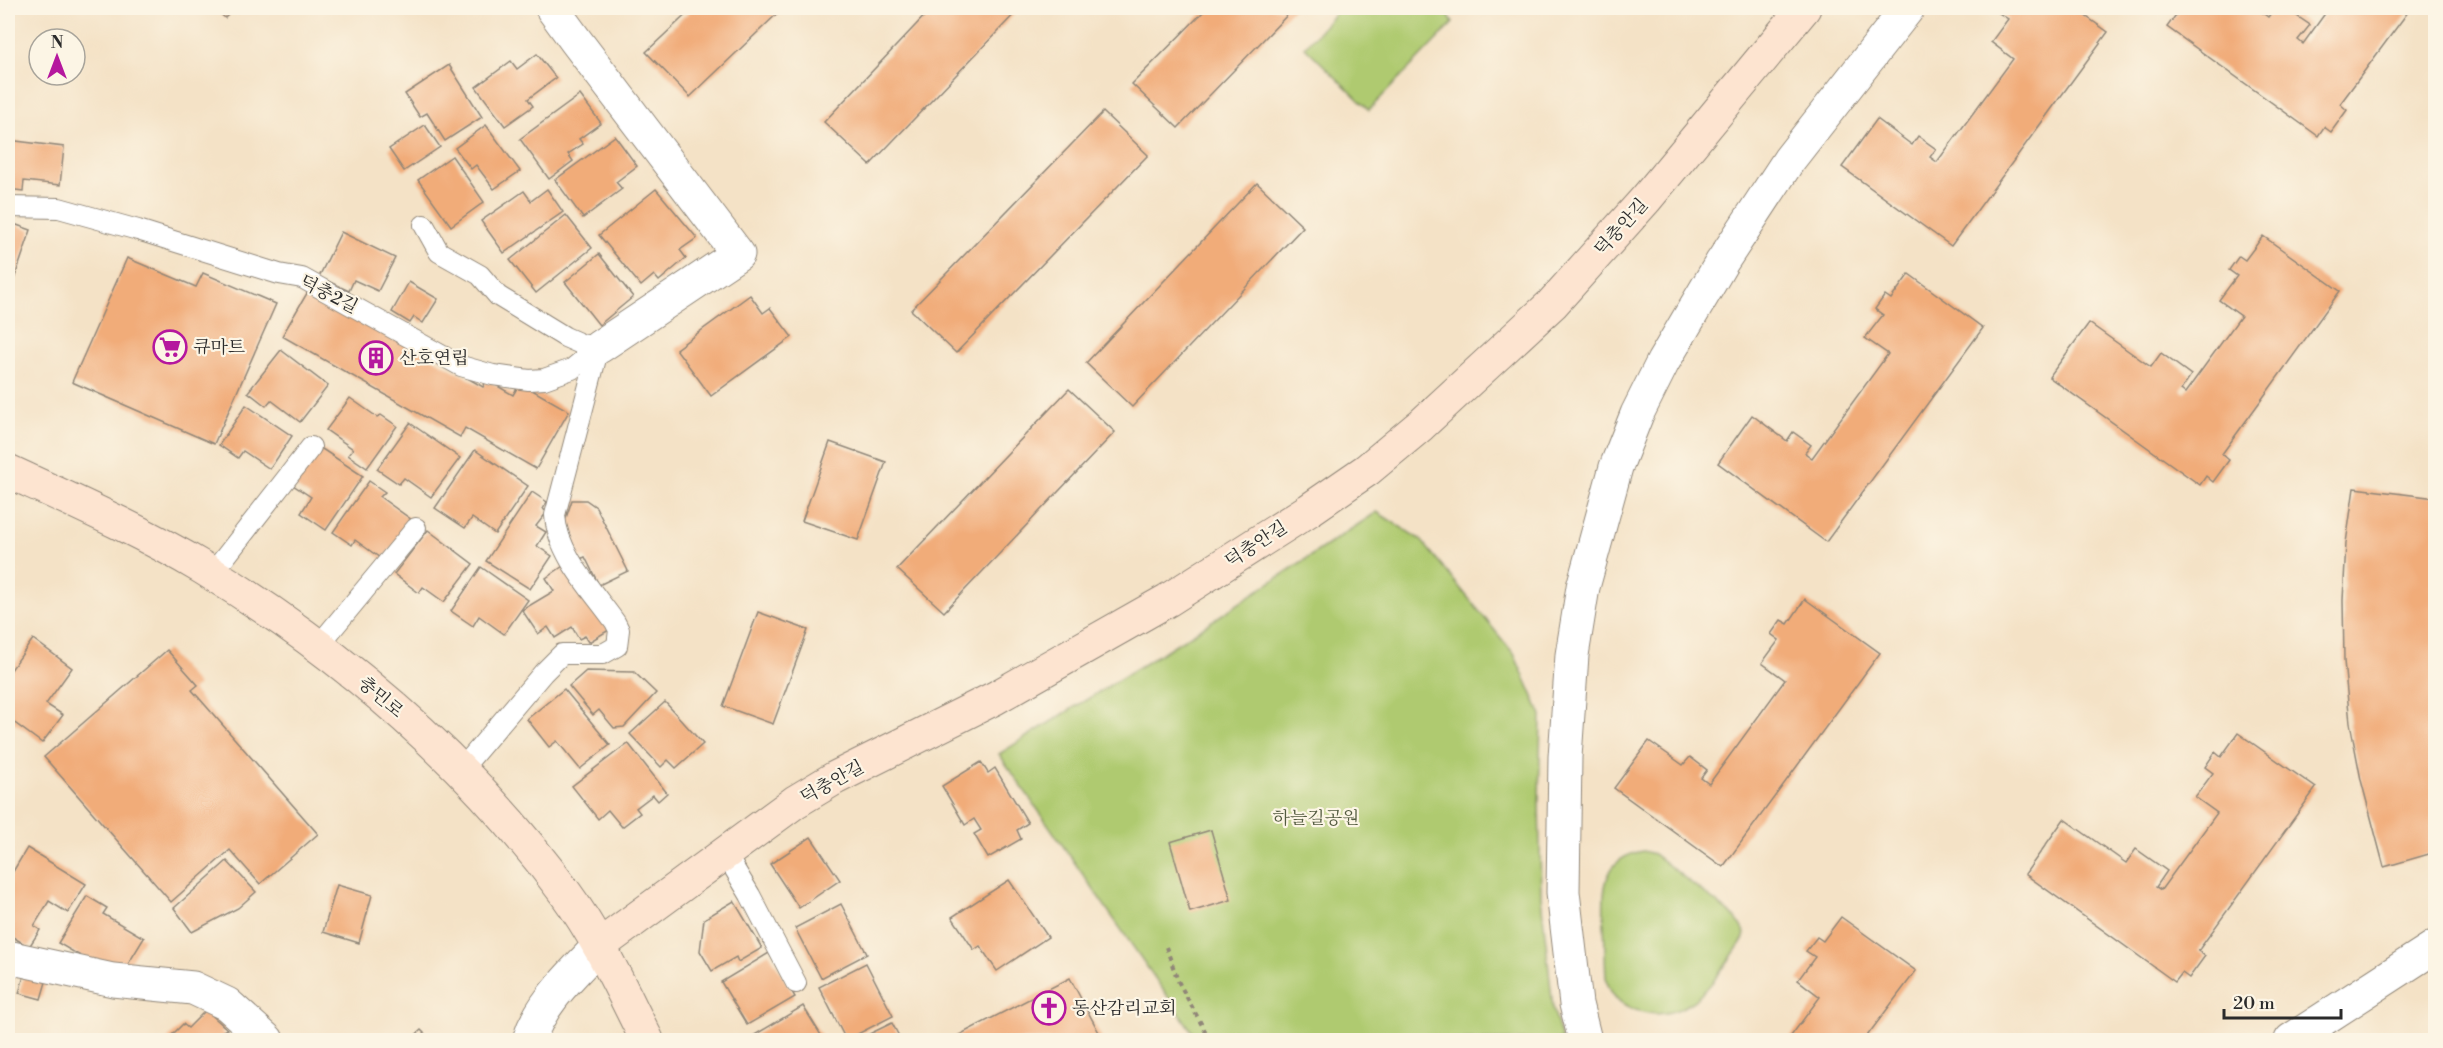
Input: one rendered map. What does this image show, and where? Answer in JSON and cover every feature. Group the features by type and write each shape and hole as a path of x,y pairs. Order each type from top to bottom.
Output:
{"street":[{"name":"덕충2길","path":"552,8 738,254 599,347"},
{"name":"덕충안길","path":"599,946 795,802 835,778 995,698 1168,600 1300,516 1366,470 1421,424 1552,304 1646,199 1804,8"},
{"path":"1585,1041 1576,1004 1563,892 1565,757 1572,655 1583,587 1616,467 1637,414 1663,362 1722,262 1789,160 1908,8"},
{"name":"충민로","path":"8,471 90,509 212,574 319,645 413,723 460,771 537,858 566,895 599,946 647,1041"},
{"path":"529,1041 536,1020 552,997 599,946"},
{"path":"2291,1041 2436,946"},
{"path":"8,957 113,980 194,988 227,1004 267,1041"}],"lane":[{"name":"덕충2길","path":"8,207 59,208 279,274 302,278 461,366 493,375 544,379 572,369 599,347"},
{"path":"424,225 439,252 480,275 498,296 565,338 599,347 555,515 556,528 566,554 620,630 617,646 603,654 562,654 554,661 460,771"},
{"path":"212,574 311,447"},
{"path":"319,645 416,528"},
{"path":"725,853 750,895 796,983"}],"path":[{"path":"1166,947 1178,981 1210,1041"}],"green space":[{"path":"1340,8 1444,8 1453,23 1369,110 1305,47"},
{"name":"하늘길공원","path":"1377,512 1421,540 1514,654 1541,715 1539,801 1541,897 1553,1008 1562,1040 1198,1040 999,754 1194,633"},
{"path":"1643,851 1654,854 1736,918 1745,934 1712,983 1700,996 1672,1012 1655,1014 1630,1008 1613,994 1606,978 1604,900 1607,878 1619,861"}],"building":[{"path":"214,8 235,8 225,18"},
{"path":"693,8 783,8 690,97 646,52"},
{"path":"932,8 1020,8 870,165 824,122"},
{"path":"1207,8 1294,8 1178,128 1132,84"},
{"path":"2003,8 2074,8 2108,32 1951,246 1842,167 1877,119 1912,145 1918,136 1936,149 1930,157 1937,162 2013,59 1991,42 2008,19 1999,13"},
{"path":"2181,8 2256,8 2268,17 2275,8 2285,8 2310,25 2298,40 2303,44 2329,8 2411,8 2340,104 2347,110 2331,132 2324,127 2318,136 2167,27"},
{"path":"537,54 556,78 528,99 533,106 505,126 476,87 511,61 517,69"},
{"path":"449,65 482,117 445,141 427,113 420,117 405,94"},
{"path":"580,95 601,123 579,139 583,144 568,154 573,161 549,179 520,139"},
{"path":"1103,112 1148,155 956,353 911,310"},
{"path":"425,125 440,147 404,171 389,149"},
{"path":"486,125 520,171 494,189 476,165 471,169 455,148"},
{"path":"615,136 637,166 616,182 622,189 583,218 555,180"},
{"path":"8,140 64,147 60,185 24,181 23,191 8,189"},
{"path":"452,156 484,202 451,226 418,180"},
{"path":"1257,183 1303,227 1132,407 1086,363"},
{"path":"547,189 563,212 504,253 481,221 524,191 531,201"},
{"path":"656,189 697,238 680,250 686,258 659,281 654,275 641,286 599,235"},
{"path":"566,215 592,248 536,293 510,260"},
{"path":"8,224 31,230 8,297"},
{"path":"341,232 395,258 378,291 354,280 349,291 319,277"},
{"path":"2263,236 2340,291 2222,454 2229,460 2213,482 2206,476 2200,485 2049,377 2089,323 2151,367 2161,353 2191,375 2181,390 2185,393 2241,316 2219,300 2237,276 2229,270 2239,256 2245,260"},
{"path":"599,254 633,297 599,325 565,282"},
{"path":"127,258 196,287 203,273 276,304 214,444 72,382"},
{"path":"1909,274 1983,328 1826,542 1718,463 1752,415 1787,441 1793,432 1811,445 1805,453 1812,458 1888,354 1865,338 1883,315 1875,309 1885,295 1891,299"},
{"path":"409,282 438,299 423,323 414,317 410,323 392,312"},
{"name":"산호연립","path":"310,288 483,387 487,380 513,395 520,383 569,411 536,469 465,428 460,437 282,336"},
{"path":"750,295 763,313 770,308 792,337 711,396 676,349"},
{"path":"281,350 328,386 300,422 271,400 266,406 248,392"},
{"path":"1069,389 1115,432 944,612 897,569"},
{"path":"350,398 377,417 381,415 397,426 367,468 348,455 353,449 326,430"},
{"path":"246,405 292,436 270,469 243,451 238,458 219,445"},
{"path":"410,423 460,458 431,497 404,478 399,484 377,469"},
{"path":"830,442 886,462 858,540 802,521"},
{"path":"319,447 363,476 326,530 301,513 311,497 293,485"},
{"path":"475,450 528,486 495,534 472,518 465,528 435,508"},
{"path":"369,481 385,492 380,497 412,520 383,560 355,540 352,545 333,532"},
{"path":"2354,488 2436,498 2436,852 2384,867 2361,780 2350,723 2344,661 2343,600 2346,543"},
{"path":"532,492 547,502 543,509 547,512 536,526 546,532 537,546 552,556 530,589 486,561"},
{"path":"572,500 586,500 596,507 628,571 599,585 585,557 580,559 564,524"},
{"path":"428,530 473,564 444,602 423,587 419,593 394,574"},
{"path":"566,564 609,630 589,642 585,636 579,639 572,627 555,638 548,627 538,634 522,610 554,591 546,578"},
{"path":"481,567 528,600 504,634 479,616 473,626 451,611"},
{"path":"1805,599 1880,653 1723,867 1614,788 1649,741 1683,765 1690,757 1707,770 1701,778 1709,784 1785,680 1762,663 1779,640 1771,634 1781,620 1788,624"},
{"path":"758,612 808,630 773,724 723,706"},
{"path":"33,639 72,668 46,704 63,715 42,743 8,718 8,674"},
{"path":"167,650 198,685 192,690 318,834 260,884 230,850 171,902 44,757"},
{"path":"586,671 634,672 656,693 624,727 614,728 599,710 593,715 569,686"},
{"path":"564,689 610,745 580,769 557,741 549,747 527,719"},
{"path":"665,702 703,744 676,768 668,760 661,767 630,734"},
{"path":"2238,733 2316,788 2198,951 2205,956 2189,978 2182,973 2175,982 2025,874 2064,819 2126,863 2136,849 2167,871 2156,887 2161,890 2217,813 2195,797 2213,773 2205,767 2215,752 2221,757"},
{"path":"628,743 667,793 658,801 653,795 636,808 640,813 622,827 608,810 598,819 572,786"},
{"path":"981,762 988,773 995,768 1028,823 1017,830 1021,839 988,858 974,834 981,830 974,819 965,825 942,786"},
{"path":"1211,830 1231,900 1190,912 1170,842"},
{"path":"811,837 840,880 799,908 770,864"},
{"path":"27,848 86,884 68,913 49,901 34,926 40,930 29,947 8,934 8,880"},
{"path":"227,861 256,892 238,908 192,932 174,908"},
{"path":"1009,880 1048,937 997,971 980,946 974,950 952,917"},
{"path":"337,885 372,895 359,943 323,932"},
{"path":"87,896 107,908 103,914 144,938 127,966 94,964 58,943"},
{"path":"734,901 762,948 738,962 736,957 712,971 700,951 704,919"},
{"path":"841,904 867,954 821,978 795,928"},
{"path":"1841,917 1916,971 1864,1040 1788,1040 1820,997 1798,980 1815,957 1806,951 1817,937 1823,941"},
{"path":"769,953 795,997 747,1025 721,982"},
{"path":"866,963 893,1016 846,1040 819,987"},
{"path":"24,976 46,982 41,999 19,993"},
{"name":"동산감리교회","path":"1070,978 1103,1040 957,1040 955,1037"},
{"path":"803,1006 824,1040 756,1040 753,1036"},
{"path":"206,1010 227,1029 221,1032 230,1040 167,1040 183,1024 188,1028"},
{"path":"892,1023 901,1040 857,1040"},
{"path":"421,1030 431,1040 410,1040"}],"place":[{"name":"큐마트","path":"170,347"},
{"name":"산호연립","path":"376,358"},
{"name":"동산감리교회","path":"1049,1008"}]}
